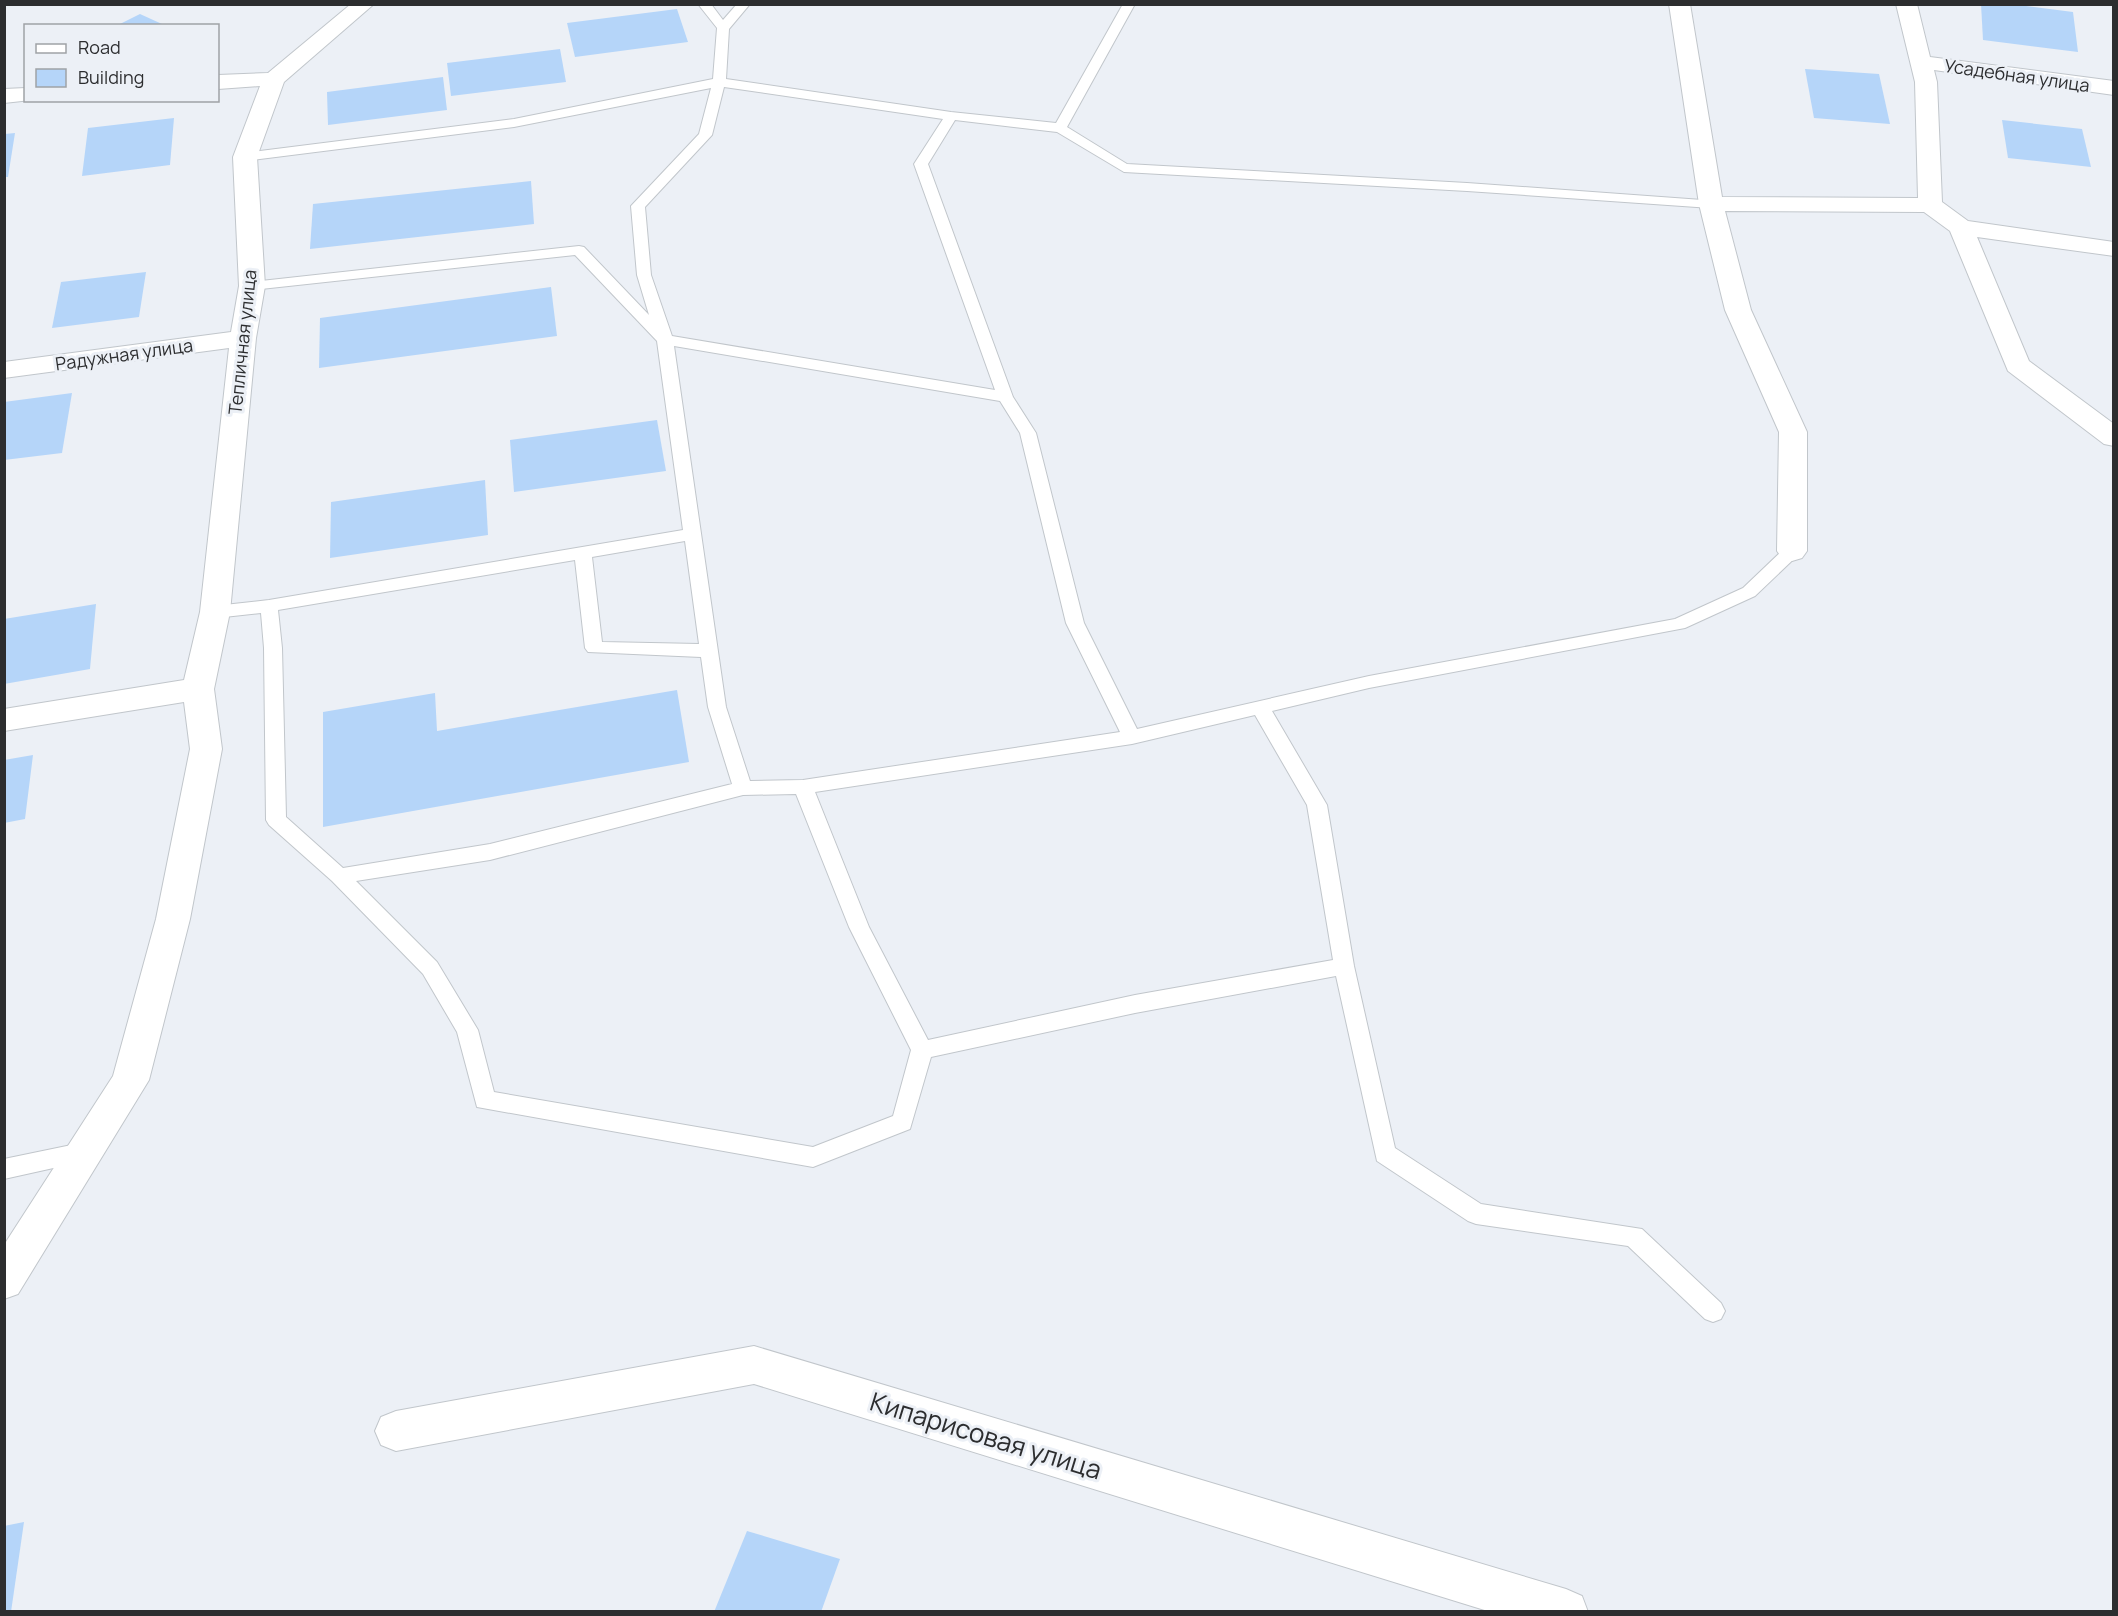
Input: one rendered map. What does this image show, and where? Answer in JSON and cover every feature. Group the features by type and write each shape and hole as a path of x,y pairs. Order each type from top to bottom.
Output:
{"street":[{"name":"Тепличная улица","path":"198,689 215,612 243,338 252,286 245,157 274,79 364,4"},
{"path":"1678,4 1711,204 1738,309 1793,432 1792,551"},
{"path":"1906,4 1926,82 1930,205"},
{"name":"Усадебная улица","path":"1921,62 2114,88"},
{"path":"219,82 274,79"},
{"path":"4,96 24,95"},
{"path":"1711,204 1930,205 1960,228 2114,249"},
{"path":"1960,228 2017,365 2114,438"},
{"name":"Радужная улица","path":"4,370 243,338"},
{"path":"4,720 198,689 206,749 173,919 130,1080 4,1281"},
{"name":"Кипарисовая улица","path":"396,1431 754,1365 1566,1611"}],"lane":[{"path":"704,4 723,28"},
{"path":"743,788 717,707 665,340 644,275 638,206 705,135 719,82 723,28 744,4"},
{"path":"1060,128 1129,4"},
{"path":"245,157 514,123 719,82 951,116 1060,128 1124,168 1455,186 1711,204"},
{"path":"951,116 921,164 1005,397 1028,432 1075,622 1132,737"},
{"path":"252,286 579,250 665,340 1005,397"},
{"path":"215,612 269,606 694,534"},
{"path":"339,876 490,852 743,788 803,787 1132,737 1369,682 1679,624 1749,592 1792,551"},
{"path":"583,553 594,648 710,651"},
{"path":"269,606 273,648 276,820 339,876 430,968 467,1030 485,1100 813,1157 902,1122 922,1050 859,927 803,787"},
{"path":"1260,707 1317,805 1344,966 1385,1154 1476,1214 1634,1236 1713,1311"},
{"path":"922,1050 1135,1004 1344,966"},
{"path":"4,1169 86,1152"}],"building":[{"path":"1981,4 2010,4 2073,12 2078,52 1983,40"},
{"path":"677,9 688,42 575,57 567,23"},
{"path":"140,14 162,24 120,24"},
{"path":"560,49 566,82 451,96 447,63"},
{"path":"1805,69 1879,74 1890,124 1814,118"},
{"path":"443,77 447,110 328,125 327,92"},
{"path":"174,118 170,165 82,176 88,128"},
{"path":"2002,120 2082,129 2091,167 2008,158"},
{"path":"15,133 8,177 5,177 5,134"},
{"path":"531,181 534,224 310,249 313,204"},
{"path":"146,272 139,317 52,328 61,282"},
{"path":"551,287 557,336 319,368 320,318"},
{"path":"72,393 62,453 4,460 4,402"},
{"path":"657,420 666,471 514,492 510,440"},
{"path":"485,480 488,535 330,558 331,502"},
{"path":"96,604 90,669 4,684 4,619"},
{"path":"677,690 689,762 323,827 323,712 435,693 437,731"},
{"path":"33,755 25,819 4,823 4,760"},
{"path":"24,1522 11,1612 4,1612 4,1526"},
{"path":"747,1531 840,1559 821,1612 714,1612"}]}
